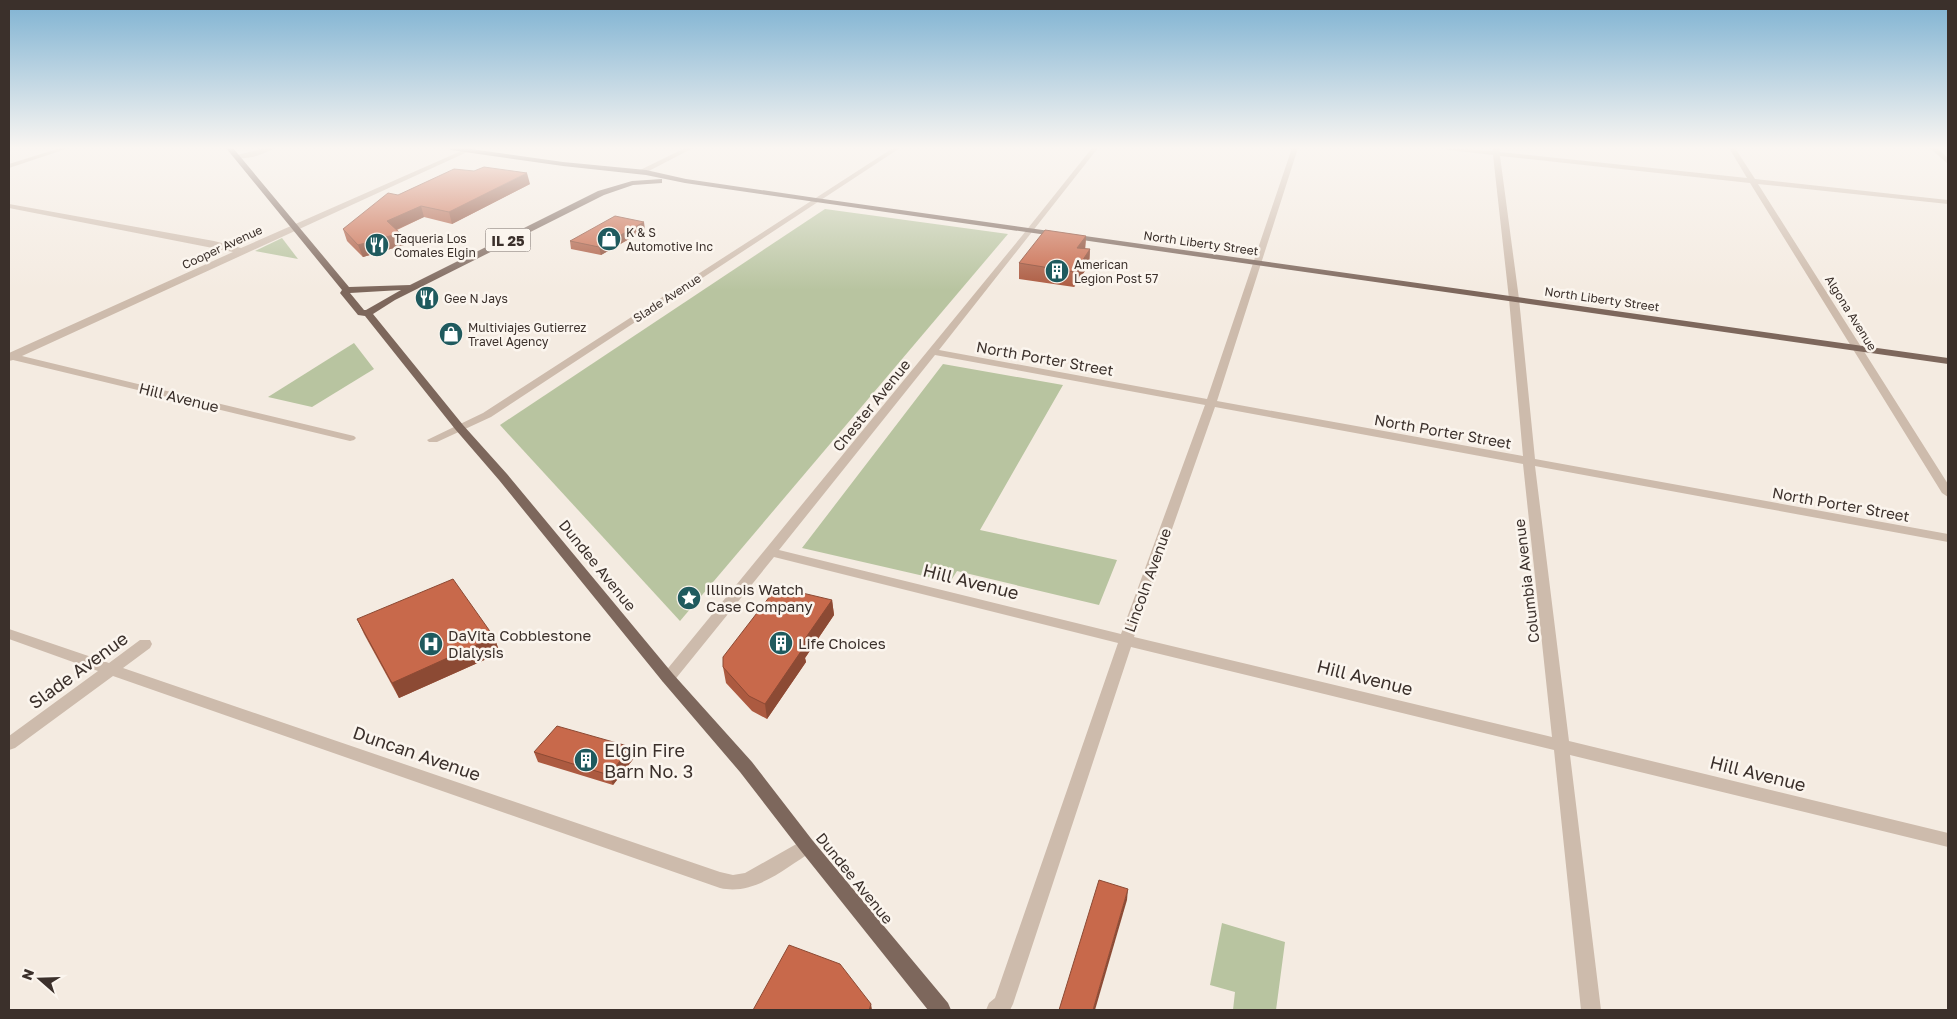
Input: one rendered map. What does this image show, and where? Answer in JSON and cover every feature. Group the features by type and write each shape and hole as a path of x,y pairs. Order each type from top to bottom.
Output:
{"main road":[{"name":"Dundee Avenue","path":"270,196 347,290 345,293 361,313 368,313 459,427 503,477 668,678 746,767 807,846 941,1010"},
{"name":"IL 25","path":"414,287 596,196"},
{"name":"North Liberty Street","path":"785,196 1948,361"},
{"path":"347,290 414,287"},
{"path":"368,313 414,287"}],"street":[{"name":"Cooper Avenue","path":"10,357 365,196"},
{"name":"Slade Avenue","path":"433,440 487,415 823,196"},
{"name":"Chester Avenue","path":"668,678 772,552 1058,196"},
{"name":"Lincoln Avenue","path":"996,1010 1003,1004 1126,640 1210,404 1280,196"},
{"name":"Columbia Avenue","path":"1502,196 1514,299 1529,462 1592,1010"},
{"name":"Algona Avenue","path":"1761,196 1948,493"},
{"path":"1888,196 1948,202"},
{"path":"9,206 241,251"},
{"name":"North Porter Street","path":"932,352 1948,538"},
{"name":"Hill Avenue","path":"10,357 350,438"},
{"name":"Hill Avenue","path":"772,552 1948,840"},
{"name":"Duncan Avenue","path":"9,634 720,880 733,883 748,881 807,846"},
{"name":"Slade Avenue","path":"9,744 145,644"}],"green space":[{"path":"825,209 1008,234 680,621 500,425"},
{"path":"282,238 298,259 255,251"},
{"path":"354,343 374,369 312,407 268,397"},
{"path":"943,364 1063,385 980,530 1117,560 1099,605 957,571 950,582 802,548"},
{"path":"1222,923 1285,942 1276,1010 1233,1010 1235,992 1210,985"}],"building":[{"path":"385,196 482,196 449,212 421,206 387,221 400,233 358,245 343,229"},
{"path":"615,216 644,222 599,247 570,241"},
{"path":"1045,230 1086,236 1077,248 1090,249 1075,272 1019,263"},
{"name":"DaVita Cobblestone Dialysis","path":"453,579 494,637 392,683 357,619"},
{"name":"Life Choices","path":"777,587 832,600 800,646 804,647 765,704 749,696 723,667 723,657"},
{"name":"Elgin Fire Barn No. 3","path":"557,726 631,747 609,775 534,752"},
{"path":"1099,880 1128,889 1093,1010 1059,1010"},
{"path":"789,945 840,964 871,1004 869,1010 753,1010"}],"place":[{"name":"K & S Automotive Inc","path":"609,239"},
{"name":"Taqueria Los Comales Elgin","path":"377,245"},
{"name":"American Legion Post 57","path":"1057,271"},
{"name":"Gee N Jays","path":"427,298"},
{"name":"Multiviajes Gutierrez Travel Agency","path":"451,334"},
{"name":"Illinois Watch Case Company","path":"689,598"},
{"name":"Life Choices","path":"781,643"},
{"name":"DaVita Cobblestone Dialysis","path":"431,644"},
{"name":"Elgin Fire Barn No. 3","path":"586,760"}]}
